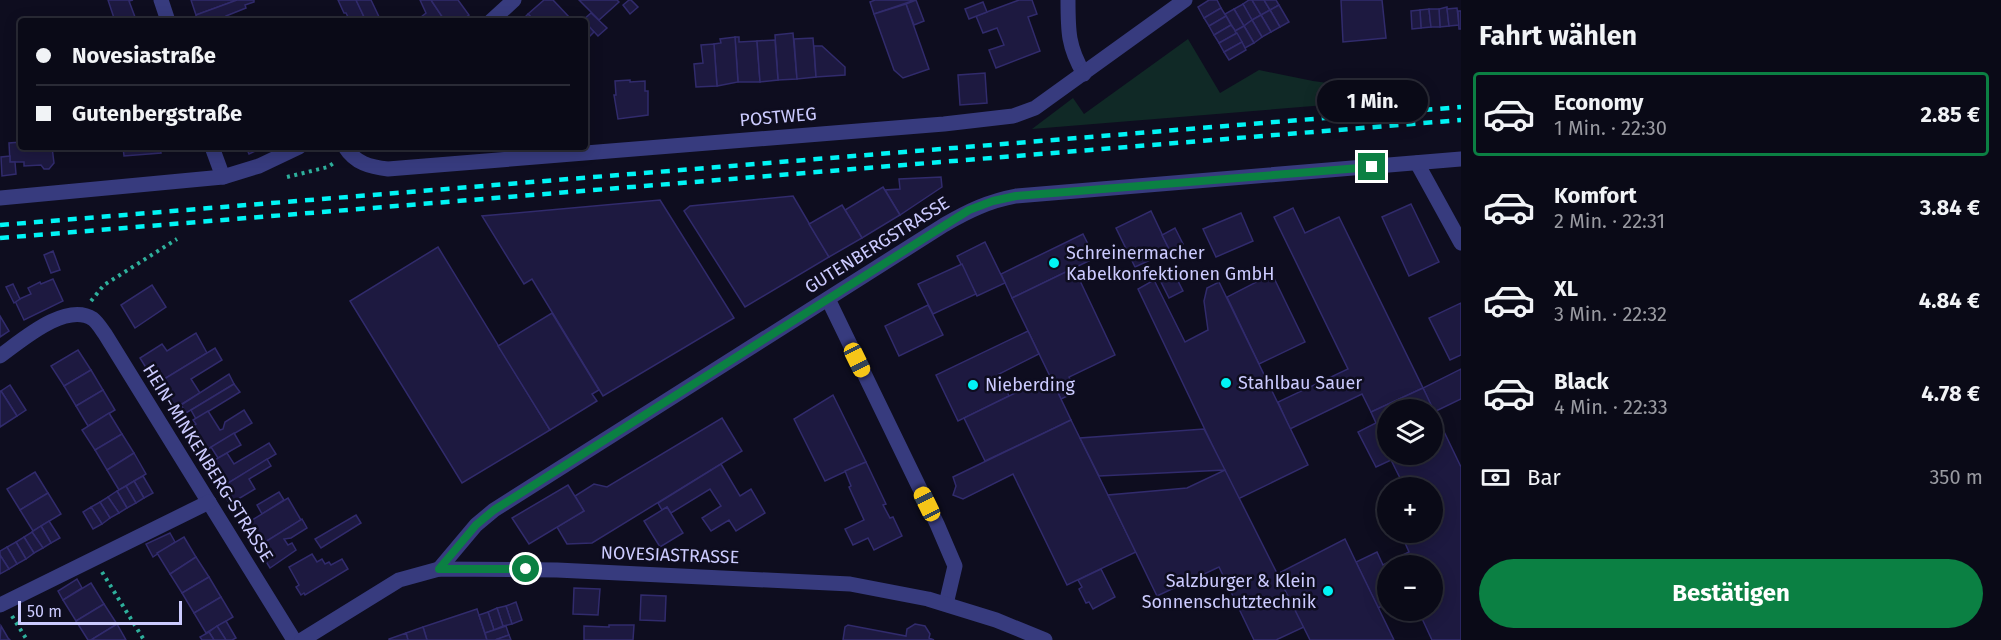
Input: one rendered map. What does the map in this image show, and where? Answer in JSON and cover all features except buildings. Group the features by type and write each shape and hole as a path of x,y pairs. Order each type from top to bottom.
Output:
{"street":[{"path":"161,0 167,18"},
{"path":"494,18 514,0"},
{"path":"1068,0 1069,41 1073,55 1084,74"},
{"name":"POSTWEG","path":"347,150 366,165 388,169 1001,118 1035,108 1185,0"},
{"path":"213,150 223,177"},
{"path":"0,198 223,177 259,166 293,150"},
{"name":"GUTENBERGSTRASSE","path":"439,569 476,525 494,510 969,210 1016,196 1461,159"},
{"path":"1417,163 1461,243"},
{"path":"828,299 955,566 946,604"},
{"path":"0,356 45,325 63,316 80,314"},
{"name":"HEIN-MINKENBERG-STRASSE","path":"80,314 93,320 105,334 294,640"},
{"path":"2,604 209,501"},
{"name":"NOVESIASTRASSE","path":"302,640 399,580 439,569 536,569 822,582 898,592 946,604 996,620 1045,640"}],"path":[{"path":"287,177 328,167"},
{"path":"80,314 104,285 177,239"},
{"path":"93,559 144,640"},
{"path":"2,604 27,640"}],"green space":[{"path":"1188,39 1220,93 1259,70 1357,87 1411,82 1412,98 1032,129 1073,98 1084,114"}],"railway":[{"path":"0,225 1461,107"},
{"path":"0,238 1461,120"}],"place":[{"name":"Schreinermacher Kabelkonfektionen GmbH","path":"1054,263"},
{"name":"Stahlbau Sauer","path":"1226,383"},
{"name":"Nieberding","path":"973,385"},
{"name":"Salzburger & Klein Sonnenschutztechnik","path":"1328,591"}],"route":[{"path":"526,569 439,569 476,525 494,510 969,210 1016,196 1372,167"}]}
